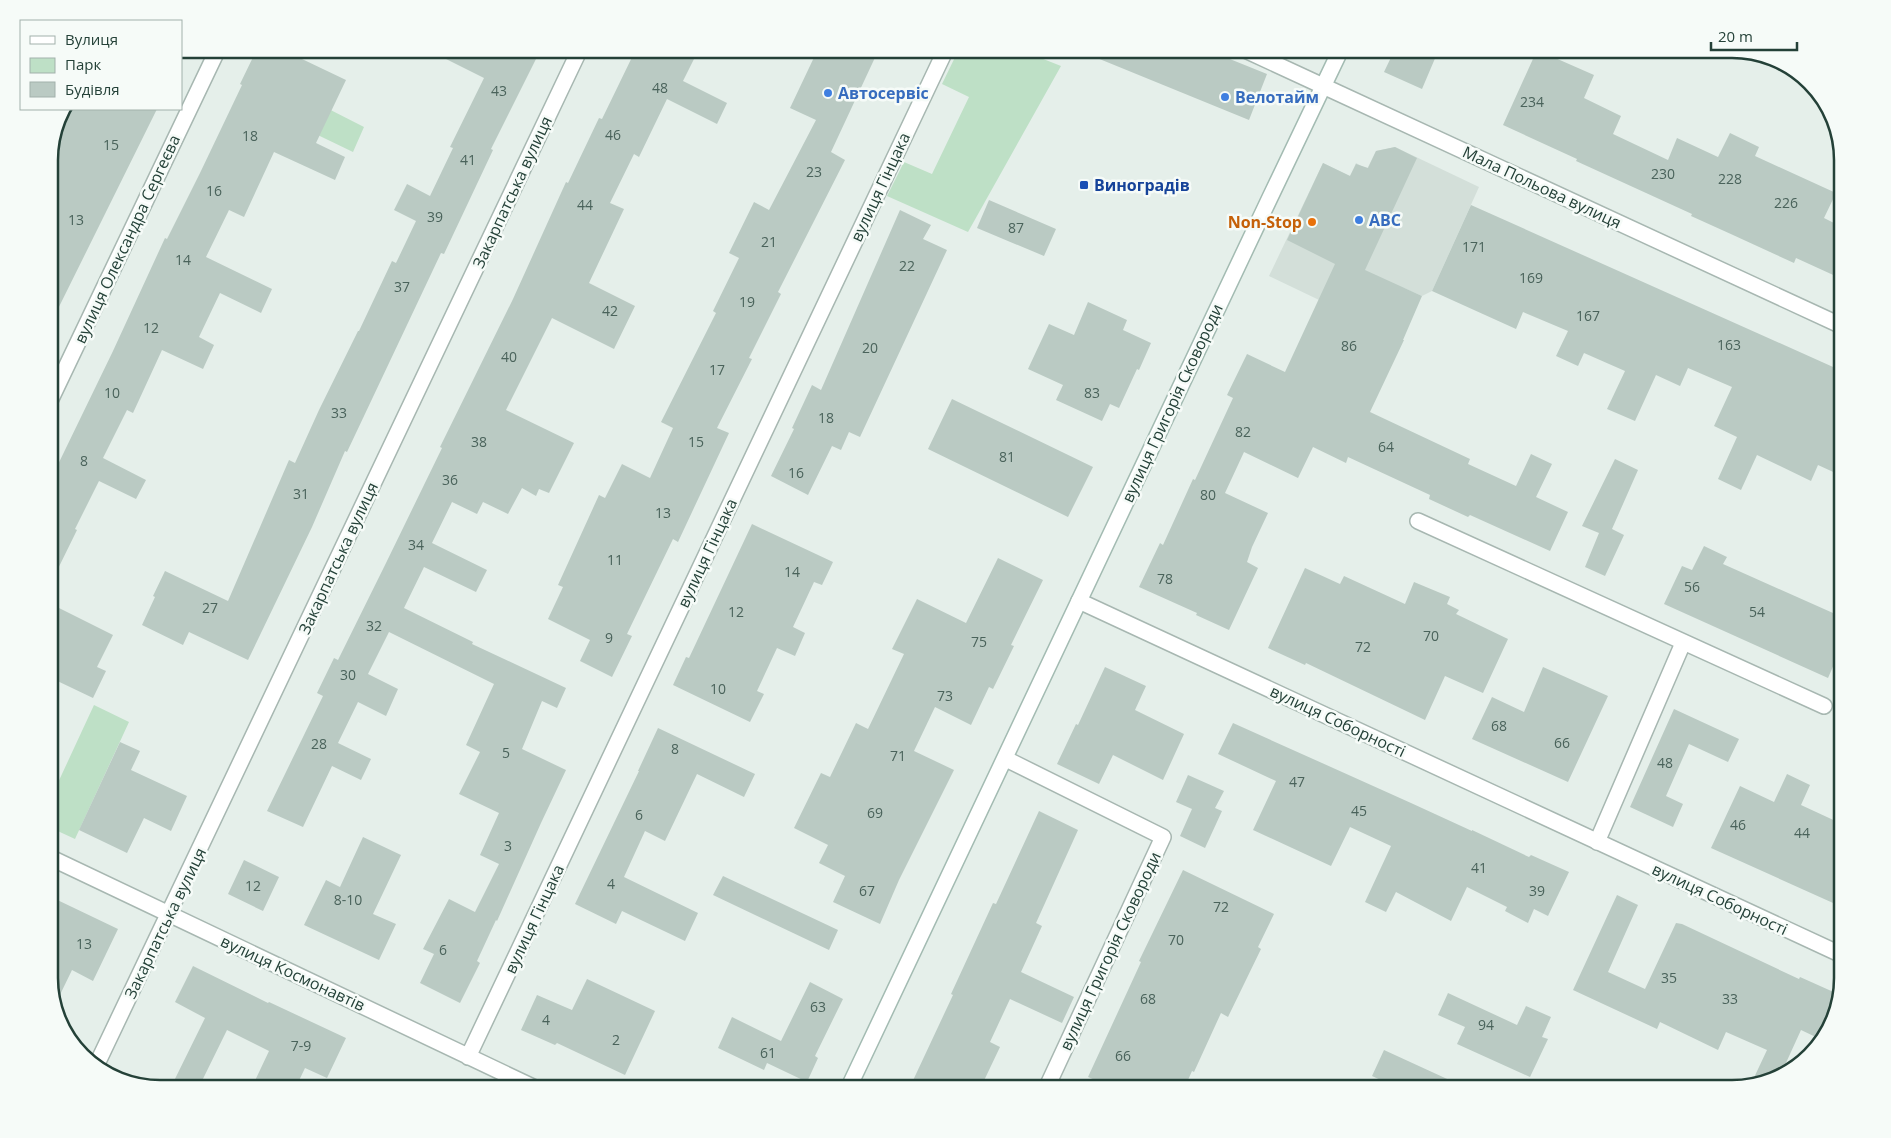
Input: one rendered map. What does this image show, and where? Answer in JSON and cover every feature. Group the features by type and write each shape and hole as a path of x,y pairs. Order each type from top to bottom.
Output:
{"street":[{"name":"вулиця Олександра Сергеєва","path":"58,384 214,58"},
{"name":"Закарпатська вулиця","path":"99,1060 576,58"},
{"name":"вулиця Гінцака","path":"468,1057 942,58"},
{"name":"Мала Польова вулиця","path":"1262,58 1833,322"},
{"name":"вулиця Григорія Сковороди","path":"852,1080 1337,58"},
{"path":"1418,521 1824,706"},
{"name":"вулиця Соборності","path":"1079,601 1834,952"},
{"path":"1597,842 1683,643"},
{"name":"вулиця Григорія Сковороди","path":"1006,759 1164,837 1050,1080"},
{"name":"вулиця Космонавтів","path":"58,861 518,1080"}],"shaded area":[{"path":"1395,147 1479,187 1432,291 1422,296 1404,288 1384,331 1269,276 1323,163 1350,176 1356,163 1367,169 1376,151"}],"green space":[{"path":"955,58 1041,58 1061,66 968,232 887,196 904,162 932,174 969,97 942,84"},
{"path":"309,99 364,127 353,152 297,125"},
{"path":"94,705 129,722 75,839 58,831 58,783"}],"building":[{"path":"253,58 300,58 346,80 316,143 345,157 335,180 274,152 244,217 229,210 206,257 272,289 261,313 220,293 199,337 214,345 203,369 162,350 133,413 127,410 103,458 146,480 136,499 99,481 58,569 58,464 165,238 167,239 200,173 242,85 240,84"},
{"path":"444,58 536,58 491,149 493,150 444,254 441,253 347,452 345,451 312,527 248,660 189,632 183,645 142,625 165,571 228,601 289,460 295,463 392,261 396,263 416,221 394,210 407,184 430,196 453,148 450,147 484,78"},
{"path":"632,58 694,58 683,81 727,103 717,124 667,99 639,157 634,154 610,203 624,209 589,283 635,306 614,349 552,318 506,410 574,443 549,493 539,489 536,496 522,488 508,514 483,502 477,514 452,502 432,543 487,570 476,592 424,567 404,608 473,642 472,644 566,688 557,708 542,701 522,749 566,770 477,961 480,963 460,1003 420,983 434,954 423,949 449,899 475,912 499,864 480,855 499,813 459,794 480,752 466,745 494,684 389,632 368,674 398,689 386,716 358,702 338,743 371,759 361,780 332,766 303,827 267,811 323,696 317,693 334,658 338,660 442,448 440,447 513,299 566,182 568,183 599,118 602,119"},
{"path":"814,58 875,58 831,152 845,160 778,292 781,294 749,358 752,359 717,428 729,433 678,542 673,539 627,634 632,636 612,677 580,661 590,640 548,619 563,587 558,585 599,495 605,498 622,464 650,478 673,428 661,422 716,313 713,311 739,258 729,253 754,202 769,210 816,120 790,108"},
{"name":"Велотайм","path":"1097,58 1227,58 1267,74 1249,120"},
{"path":"1391,58 1435,58 1422,89 1384,72"},
{"path":"1533,58 1555,58 1594,75 1584,98 1621,116 1613,134 1668,160 1677,138 1718,157 1730,133 1759,147 1755,156 1833,192 1833,199 1824,218 1833,223 1833,275 1796,258 1794,263 1691,216 1692,214 1503,125"},
{"path":"70,110 157,110 58,309 58,153 59,140 65,121"},
{"path":"1395,147 1417,158 1365,270 1422,296 1404,340 1370,412 1470,459 1468,464 1516,486 1531,454 1552,464 1536,497 1568,512 1550,551 1429,499 1430,495 1348,457 1346,463 1313,447 1298,478 1244,452 1225,493 1268,513 1247,562 1258,568 1229,630 1196,615 1197,613 1139,587 1160,543 1163,545 1193,479 1195,480 1233,398 1227,395 1247,354 1285,372 1335,264 1287,240 1323,163 1350,176 1356,164 1368,168 1376,151"},
{"path":"989,200 1056,229 1044,256 977,228"},
{"path":"1471,205 1833,367 1833,472 1818,465 1811,481 1757,455 1741,490 1718,479 1737,437 1714,426 1732,387 1688,368 1680,386 1656,375 1635,421 1607,409 1625,371 1584,353 1578,366 1556,356 1568,331 1523,312 1516,329 1432,291"},
{"path":"900,210 931,225 923,239 947,250 860,437 849,432 841,450 832,446 808,495 771,476 794,429 792,428 812,385 821,390"},
{"path":"1088,302 1127,320 1123,330 1151,343 1119,408 1110,404 1102,421 1056,400 1063,385 1028,369 1049,324 1074,335"},
{"path":"952,399 1093,467 1068,517 928,449"},
{"path":"1615,459 1638,470 1612,529 1624,535 1605,576 1585,567 1599,533 1582,526"},
{"path":"752,524 833,562 822,585 814,582 793,627 805,633 795,656 777,648 757,691 764,694 750,722 673,685 686,657 689,658"},
{"path":"1704,546 1727,557 1723,564 1834,613 1834,665 1828,678 1664,604 1682,566 1692,570"},
{"path":"998,558 1043,580 1011,645 1014,646 993,689 989,687 971,725 935,707 914,751 954,770 899,880 880,924 833,902 845,876 819,863 828,845 794,828 821,773 830,777 856,723 868,729 904,654 892,649 917,599 966,623"},
{"path":"1305,568 1340,584 1344,576 1405,604 1414,582 1450,597 1447,604 1459,610 1456,614 1508,639 1483,693 1445,676 1425,720 1306,663 1305,665 1268,648"},
{"path":"58,608 113,635 97,667 106,671 93,698 58,681"},
{"path":"1105,667 1146,686 1135,710 1184,734 1163,780 1113,755 1099,784 1057,764 1076,724 1078,725"},
{"path":"1543,667 1608,696 1568,782 1472,739 1492,697 1524,712"},
{"path":"1674,709 1739,739 1728,762 1689,744 1666,796 1683,804 1673,827 1630,807"},
{"path":"1233,723 1529,857 1531,855 1569,872 1548,916 1534,909 1528,923 1505,911 1507,907 1467,887 1451,921 1396,892 1386,912 1365,902 1391,846 1350,827 1331,866 1253,830 1276,781 1218,754"},
{"path":"658,728 755,774 744,797 697,774 665,841 645,831 624,877 698,913 685,941 622,911 616,924 575,904"},
{"path":"120,742 140,751 131,770 187,796 171,831 144,818 127,853 79,830"},
{"path":"1787,774 1810,785 1801,805 1834,820 1834,903 1711,848 1740,786 1774,802"},
{"path":"1188,775 1224,791 1215,808 1222,811 1205,848 1180,836 1192,809 1176,802"},
{"path":"1039,811 1078,830 1036,923 1042,926 1021,972 1074,997 1062,1023 1010,999 990,1042 1000,1047 984,1080 913,1080 993,903 996,904"},
{"path":"363,837 401,855 373,914 396,924 379,960 304,925 326,880 340,887"},
{"path":"244,860 279,877 263,911 228,894"},
{"path":"1183,870 1274,914 1258,947 1261,949 1228,1017 1221,1013 1194,1072 1192,1071 1188,1080 1095,1080 1088,1077 1141,962 1139,961"},
{"path":"723,876 838,930 829,950 713,895"},
{"path":"1617,895 1638,905 1608,972 1645,989 1676,923 1682,924 1799,979 1800,977 1833,992 1826,1017 1815,1036 1801,1030 1785,1065 1770,1073 1754,1078 1767,1050 1726,1032 1718,1050 1660,1022 1657,1029 1573,990"},
{"path":"58,900 118,929 93,981 72,970 59,997"},
{"path":"193,966 268,1003 346,1038 327,1078 305,1068 299,1080 255,1080 269,1051 227,1030 202,1080 174,1080 205,1018 175,1002"},
{"path":"587,979 655,1011 625,1075 557,1043 555,1045 521,1030 537,995 572,1010"},
{"path":"810,982 843,999 815,1056 818,1058 808,1080 803,1080 767,1063 764,1070 718,1048 732,1017 781,1041"},
{"path":"1448,993 1517,1025 1526,1006 1551,1017 1542,1037 1548,1039 1530,1077 1457,1044 1465,1027 1438,1015"},
{"path":"1384,1050 1449,1080 1381,1080 1372,1076"}],"place":[{"name":"Автосервіс","path":"828,93"},
{"name":"Велотайм","path":"1225,97"},
{"name":"Виноградів","path":"1084,185"},
{"name":"ABC","path":"1359,220"},
{"name":"Non-Stop","path":"1312,222"}]}
